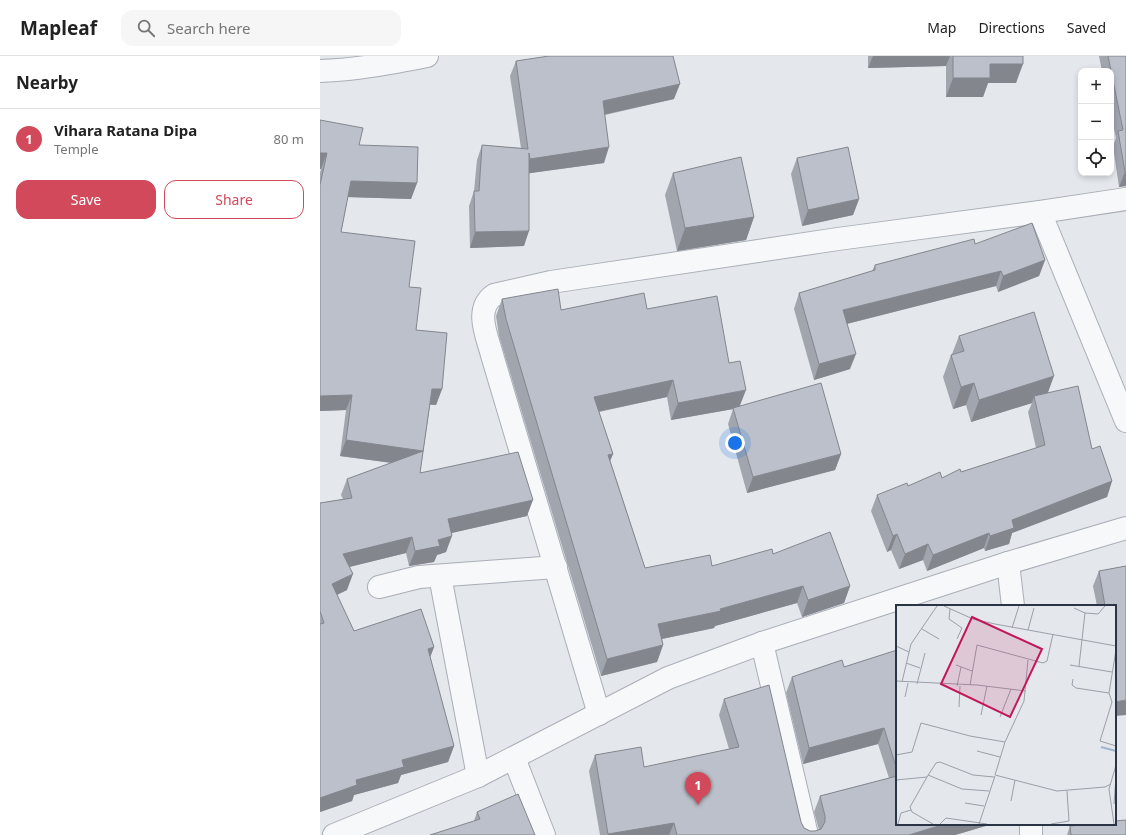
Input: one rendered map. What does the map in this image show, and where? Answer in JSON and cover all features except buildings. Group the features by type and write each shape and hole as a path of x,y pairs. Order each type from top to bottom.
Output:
{"street":[{"path":"320,71 383,64 426,56"},
{"path":"599,714 484,325 482,317 484,306 488,299 494,295 551,282 838,239 1126,199"},
{"path":"1040,212 1126,421"},
{"path":"334,835 478,776 668,678 762,643 1008,563 1126,528"},
{"path":"1008,563 1013,605"},
{"path":"379,587 419,577 556,568"},
{"path":"440,576 478,776"},
{"path":"762,643 807,835"},
{"path":"514,758 544,835"}],"place":[{"name":"Vihara Ratana Dipa","path":"698,805"}]}
